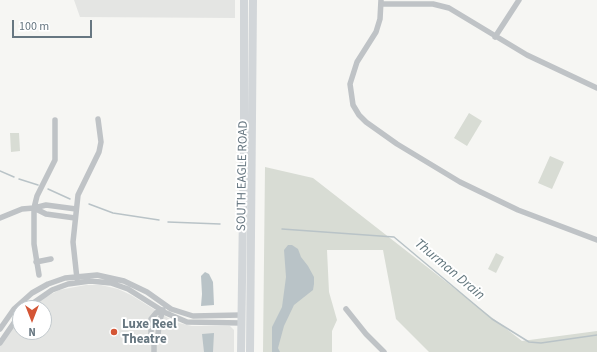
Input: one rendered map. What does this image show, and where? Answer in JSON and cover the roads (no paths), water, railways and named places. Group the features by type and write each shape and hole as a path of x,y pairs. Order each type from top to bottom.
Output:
{"highway":[{"name":"SOUTH EAGLE ROAD","path":"241,352 244,0"},
{"name":"SOUTH EAGLE ROAD","path":"250,352 253,0"},
{"path":"244,134 247,138 246,220 249,227 252,229"},
{"path":"242,236 247,244 246,321 251,329"}],"street":[{"path":"495,37 519,0"},
{"path":"597,88 560,72 495,37 464,16 449,8 433,4 381,2 380,19 376,32 352,74 350,94 359,115 366,122 397,144 460,182 518,210 597,240"},
{"path":"78,283 73,253 76,209 81,187 99,152 101,142 98,119"},
{"path":"39,275 34,244 34,208 37,196 55,160 55,120"},
{"path":"0,218 22,209 46,205 76,209"},
{"path":"34,208 46,214 75,218"},
{"path":"36,262 51,260"},
{"path":"0,329 14,309 32,293 48,284 76,276 97,275 124,280 147,292 164,308"},
{"path":"38,300 52,290 68,284 90,281 111,283 128,289 164,308 193,316 241,319"},
{"path":"154,352 154,341 151,337 152,320 156,313 164,308"},
{"path":"346,309 366,334 384,352"},
{"path":"0,343 12,326"}],"waterway":[{"name":"Thurman Drain","path":"0,171 14,177"},
{"name":"Thurman Drain","path":"19,179 38,185"},
{"name":"Thurman Drain","path":"48,189 70,199"},
{"name":"Thurman Drain","path":"89,204 113,213 159,220"},
{"name":"Thurman Drain","path":"168,222 220,224"},
{"name":"Thurman Drain","path":"282,229 394,237 492,319 529,342 541,343 597,335"}],"place":[{"name":"Luxe Reel Theatre","path":"114,332"}]}
